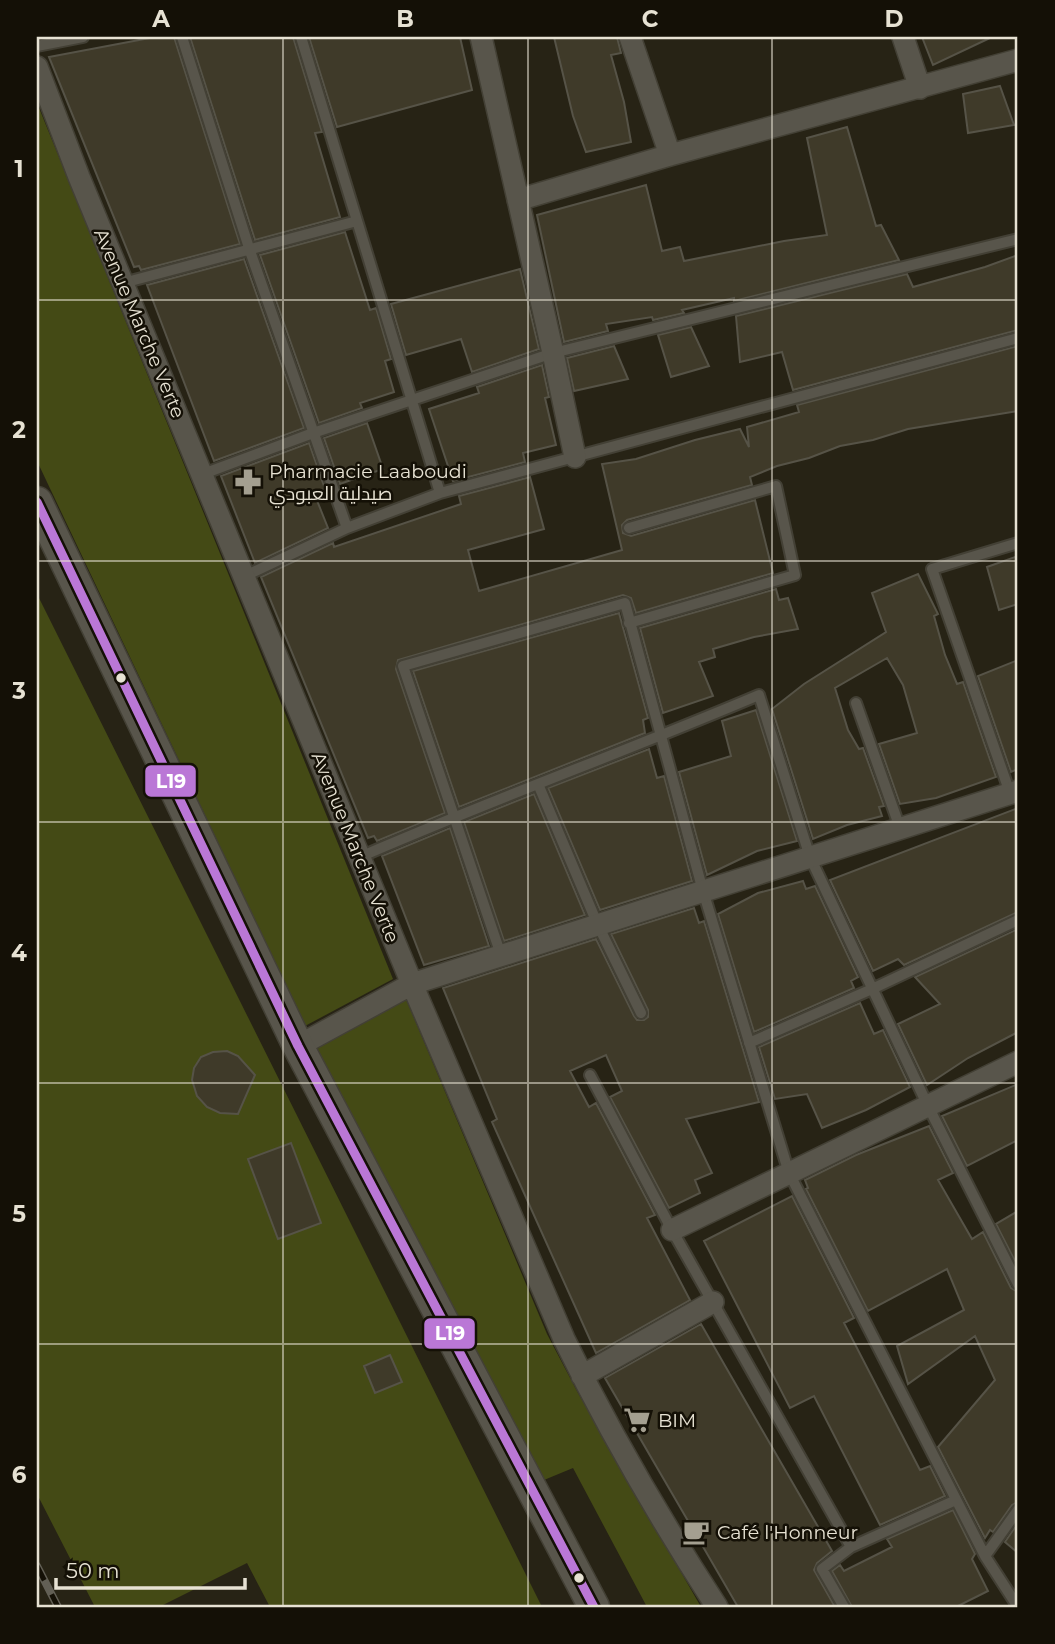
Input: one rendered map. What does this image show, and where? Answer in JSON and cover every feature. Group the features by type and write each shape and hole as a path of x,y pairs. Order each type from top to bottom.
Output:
{"street":[{"path":"481,37 554,353 575,457"},
{"path":"630,37 670,155"},
{"path":"903,37 920,88"},
{"path":"518,200 670,155 1018,60"},
{"name":"Avenue Marche Verte","path":"37,67 123,283 412,984 564,1339 677,1545 717,1607"},
{"path":"37,502 298,1046 594,1607"},
{"path":"298,1046 412,984 1014,792"},
{"path":"672,1230 1018,1062"},
{"path":"582,1376 713,1302"}],"lane":[{"path":"37,46 83,37"},
{"path":"182,37 250,251 347,528"},
{"path":"301,37 440,494"},
{"path":"123,283 357,221"},
{"path":"203,474 313,433 554,353 1018,239"},
{"path":"245,576 347,528 440,494 1018,338"},
{"path":"629,528 776,486 795,575 629,623"},
{"path":"1014,792 932,569 1018,544"},
{"path":"501,956 404,666 625,603 703,891 789,1173 985,1556 1014,1604"},
{"path":"360,857 453,816 661,737 759,695 810,857 928,1106 1018,1284"},
{"path":"856,703 900,828"},
{"path":"538,784 597,923 641,1013"},
{"path":"749,1043 1018,920"},
{"path":"590,1075 672,1230 851,1547"},
{"path":"844,1607 821,1569 851,1547 956,1500"},
{"path":"985,1556 1018,1510"}],"green space":[{"path":"37,103 393,979 305,1026 37,461"},
{"path":"37,594 542,1607 270,1607 247,1563 159,1607 95,1607 37,1494"},
{"path":"406,999 547,1334 701,1607 647,1607 573,1468 544,1480 312,1048"}],"building":[{"path":"155,37 174,37 240,244 141,270 139,266 134,267 49,57"},
{"path":"190,37 293,37 322,132 315,133 340,217 255,240"},
{"path":"309,37 460,37 472,90 337,127"},
{"path":"554,37 617,37 621,53 611,55 624,102 631,142 586,152 573,116"},
{"path":"922,37 992,37 933,65"},
{"path":"1000,86 1014,125 968,133 963,94"},
{"path":"847,127 876,226 881,225 899,260 734,301 734,298 682,310 684,313 653,320 652,317 606,324 608,331 564,342 537,215 646,185 662,251 680,247 684,261 827,235 807,138"},
{"path":"345,232 370,310 376,308 391,359 385,361 394,392 360,403 362,408 319,423 260,255"},
{"path":"1018,255 1018,330 793,390 782,352 740,362 736,316 907,274 913,287"},
{"path":"244,259 304,428 214,461 147,285"},
{"path":"520,269 539,349 472,372 461,339 406,355 391,304"},
{"path":"691,327 709,366 671,377 658,335"},
{"path":"614,346 628,379 574,391 567,358"},
{"path":"1018,346 1018,411 908,429 873,440 840,446 750,477 752,485 627,520 622,525 623,533 631,536 755,500 773,573 636,613 631,598 623,595 398,660 396,669 445,813 377,841 374,836 368,838 261,577 333,543 334,547 461,504 459,496 530,477 544,529 468,550 479,591 622,550 602,464 636,459 740,429 749,447 747,427 799,412 797,405"},
{"path":"542,365 549,397 545,398 556,445 523,453 525,462 453,481 429,409 479,393 477,387"},
{"path":"367,423 383,469 340,484 324,438"},
{"path":"309,443 325,489 314,493 328,528 255,563 221,476"},
{"path":"1018,556 1018,604 999,610 987,567"},
{"path":"918,574 938,614 934,616 945,655 957,684 963,682 996,777 936,798 900,804 879,744 917,733 903,685 887,658 835,688 848,730 859,749 863,748 884,806 879,807 882,816 847,825 813,839 772,709 804,684 886,632 872,593"},
{"path":"776,589 779,600 788,598 798,629 754,637 713,649 715,657 699,662 713,696 663,713 640,628"},
{"path":"619,613 648,718 643,720 645,733 459,807 413,671"},
{"path":"1018,660 1018,769 1011,772 978,676"},
{"path":"756,710 797,841 757,851 707,875 679,772 731,756 722,721"},
{"path":"649,749 657,778 664,776 692,881 600,910 548,788"},
{"path":"534,794 585,915 504,941 464,822"},
{"path":"1018,808 1018,912 904,965 898,959 873,971 830,880"},
{"path":"450,828 489,946 424,965 382,856"},
{"path":"803,881 806,889 815,886 858,977 851,981 854,988 754,1032 718,914 758,893"},
{"path":"694,908 699,923 704,921 759,1102 686,1119 712,1173 695,1180 700,1193 669,1208 610,1097 622,1091 606,1055 570,1071 589,1107 596,1103 655,1215 647,1218 690,1300 596,1353 492,1122 497,1119 443,988 596,939 634,1016 637,1020 644,1020 648,1017 648,1010 611,934"},
{"path":"1018,929 1018,1032 968,1058 927,1085 898,1024 940,1004 915,977"},
{"path":"860,1003 874,1034 883,1030 910,1087 866,1110 822,1128 807,1094 775,1099 759,1047"},
{"path":"227,1051 238,1056 255,1075 238,1114 220,1113 207,1107 197,1096 192,1080 194,1068 201,1057 213,1052"},
{"path":"1018,1084 1018,1140 967,1166 942,1116"},
{"path":"929,1126 953,1173 938,1180 972,1239 983,1232 1011,1288 1018,1292 1018,1502 1012,1505 993,1532 990,1530 985,1538 938,1447 995,1380 975,1336 908,1384 897,1346 964,1310 947,1269 868,1311 806,1189 805,1180 856,1155"},
{"path":"291,1143 321,1223 278,1239 248,1159"},
{"path":"792,1196 854,1318 844,1323 920,1470 930,1466 945,1496 880,1525 814,1396 790,1408 704,1241"},
{"path":"1018,1211 1018,1267 996,1224"},
{"path":"701,1324 832,1551 817,1563 814,1570 835,1607 738,1607 605,1378"},
{"path":"390,1355 402,1382 375,1393 364,1366"},
{"path":"953,1510 975,1554 972,1559 988,1591 956,1607 852,1607 832,1571 840,1565 844,1571 892,1547 887,1539"},
{"path":"1018,1523 1018,1553 1005,1542"}],"railway":[{"path":"37,1566 58,1607"}],"transit line":[{"name":"L19","path":"37,502 298,1046 594,1607"}],"place":[{"name":"Pharmacie Laaboudi صيدلية العبودي","path":"248,482"},
{"name":"BIM","path":"637,1420"},
{"name":"Café l'Honneur","path":"696,1532"}]}
